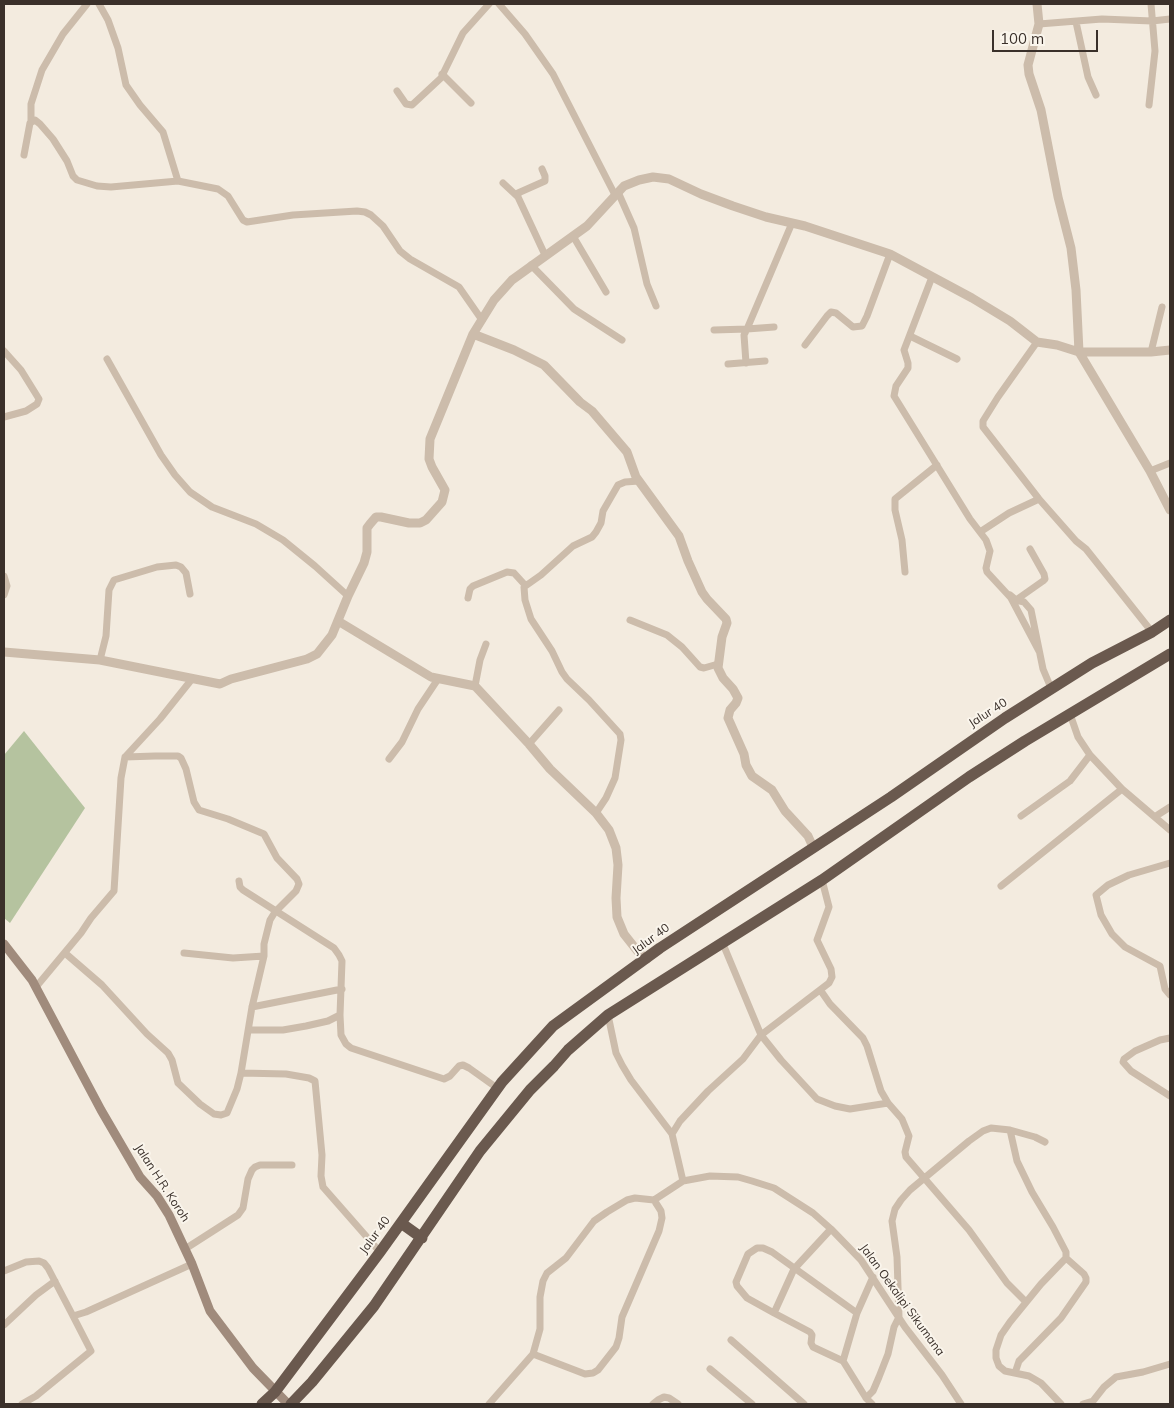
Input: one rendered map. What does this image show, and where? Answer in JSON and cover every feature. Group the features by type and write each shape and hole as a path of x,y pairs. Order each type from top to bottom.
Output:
{"highway":[{"name":"Jalur 40","path":"262,1404 275,1392 380,1252 497,1088 553,1026 604,987 647,960 660,948 891,796 964,745 1092,663 1152,632 1170,620"},
{"path":"290,1404 312,1382 374,1306 480,1151 530,1090 568,1050 608,1015 822,880 969,777 1170,654"},
{"path":"401,1223 422,1238"}],"main road":[{"name":"Jalan H.R. Koroh","path":"4,944 26,970 101,1110 140,1177 157,1196 169,1215 192,1264 210,1311 253,1368 275,1392 290,1404"}],"street":[{"path":"24,155 31,104 42,70 63,34 87,4"},
{"path":"99,4 108,20 118,48 126,85 163,132 178,181"},
{"path":"397,91 406,104 412,105 441,78 463,34 489,4"},
{"path":"499,4 525,34 553,74 634,228 647,284 656,306"},
{"path":"1038,4 1039,24 1028,65 1029,74 1041,110 1058,197 1070,242 1076,290 1079,352 1169,505"},
{"path":"1149,105 1154,58 1151,4"},
{"path":"1039,24 1102,19 1152,21 1170,19"},
{"path":"1076,22 1088,77 1096,95"},
{"path":"442,74 471,103"},
{"path":"30,122 37,121 49,134 67,161 76,180 97,186 111,187 178,181 193,184 224,192 246,222 285,216 357,211 371,215 383,226 400,252 459,287 482,320"},
{"path":"518,197 518,193 545,182 542,169"},
{"path":"4,652 100,660 220,684 231,679 312,657 320,652 332,635 364,563 367,552 367,528 374,519 381,517 420,523 426,520 442,502 445,490 429,459 430,439 473,334 502,290 531,265 587,226 624,186 639,180 668,179 701,194 766,217 792,223 890,254 972,298 1010,321 1037,342 1057,345 1079,352 1152,352 1170,350"},
{"path":"504,183 518,197 545,255"},
{"path":"746,362 744,336 792,223"},
{"path":"573,236 606,292"},
{"path":"805,345 831,312 836,313 853,327 862,326 890,254"},
{"path":"531,265 574,309 622,340"},
{"path":"932,278 904,352 908,368 896,386 894,396 974,526 980,532 989,548 987,572 1011,598 1039,651"},
{"path":"1152,352 1162,307"},
{"path":"714,330 774,328"},
{"path":"473,334 537,361 549,369 575,397 592,411 627,452 639,481 679,536 688,561 706,599 726,617 727,623 722,637 718,664 721,675 738,698 730,710 728,718 744,754 746,766 752,776 772,790 785,811 808,836 813,847"},
{"path":"910,336 957,359"},
{"path":"1037,342 998,397 983,421 983,425 1039,499 1076,541 1086,549 1152,632"},
{"path":"4,351 22,370 39,399 36,404 26,411 4,417"},
{"path":"107,359 161,455 174,475 190,492 212,508 256,524 282,540 315,566 348,596"},
{"path":"728,364 765,361"},
{"path":"1150,471 1170,463"},
{"path":"904,572 902,540 895,510 895,499 937,465"},
{"path":"525,585 541,575 573,546 592,537 601,523 603,511 618,485 625,482 639,481"},
{"path":"980,532 1009,513 1039,499"},
{"path":"1016,600 1044,579 1044,574 1030,549"},
{"path":"100,660 106,636 109,590 114,580 157,567 176,564 186,573 190,594"},
{"path":"468,598 473,586 508,572 514,573 525,585 525,600 531,619 552,651 562,672 620,734 621,740 615,778 606,798 596,813"},
{"path":"4,576 7,586 4,595"},
{"path":"1000,587 1016,600 1024,602 1031,610 1043,669 1051,688"},
{"path":"630,620 667,635 682,647 700,667 704,668 718,664"},
{"path":"338,621 431,677 475,686 550,769 596,813 609,830 616,848 618,865 617,917 624,934 638,953 647,960"},
{"path":"475,686 480,660 486,644"},
{"path":"36,987 114,891 121,778 125,757 160,719 192,679"},
{"path":"389,759 402,742 418,709 438,679"},
{"path":"529,744 559,710"},
{"path":"1070,714 1078,737 1090,755 1122,789 1156,816 1170,830"},
{"path":"1020,816 1070,781 1090,755"},
{"path":"65,953 102,984 147,1034 168,1053 172,1060 178,1083 200,1104 214,1114 228,1113 241,1073 270,920 275,912 292,897 299,884 297,879 277,858 264,834 228,819 199,810 194,802 186,769 181,758 178,756 125,757"},
{"path":"1001,886 1122,789"},
{"path":"1156,816 1170,807"},
{"path":"1170,863 1129,875 1108,885 1096,895 1101,915 1112,934 1125,947 1160,966 1165,989 1170,995"},
{"path":"239,880 240,887 243,890 275,912 324,940 339,955 342,961 341,1035 346,1044 351,1048 444,1079 450,1076 459,1066 463,1065 497,1088"},
{"path":"672,1134 680,1121 708,1091 743,1059 761,1035 829,984 832,973 817,942 830,907 822,880"},
{"path":"722,944 761,1035 787,1067 817,1099 850,1109 888,1103"},
{"path":"184,953 233,958 264,956"},
{"path":"252,1007 342,989"},
{"path":"821,991 830,1004 863,1038 871,1056 880,1091 902,1119 909,1136 905,1152 906,1157 969,1230 1007,1284 1026,1302"},
{"path":"249,1030 283,1030 328,1021 340,1015"},
{"path":"489,1404 533,1354 540,1329 540,1297 543,1281 547,1273 566,1258 594,1221 607,1212 627,1200 635,1198 654,1200 682,1182 672,1134 631,1080 622,1065 616,1053 613,1030 608,1015"},
{"path":"1170,1038 1160,1040 1136,1051 1124,1059 1123,1062 1131,1071 1170,1096"},
{"path":"241,1073 286,1074 309,1078 314,1081 322,1155 321,1176 323,1187 380,1252"},
{"path":"866,1398 873,1391 879,1377 888,1354 894,1327 899,1317 892,1221 901,1200 925,1177 969,1140 983,1131 991,1128 1010,1130 1045,1142"},
{"path":"1010,1130 1017,1161 1066,1252 1066,1258 1026,1302 1001,1336 996,1350 999,1366 1005,1371 1029,1376 1041,1383 1061,1404"},
{"path":"185,1249 238,1215 245,1203 248,1179 255,1167 260,1165 292,1165"},
{"name":"Jalan Oekalipi Sikumana","path":"682,1182 710,1176 738,1177 774,1188 813,1213 851,1248 961,1404"},
{"path":"533,1354 585,1374 598,1370 616,1347 622,1317 659,1232 662,1218 661,1211 654,1200"},
{"path":"774,1313 794,1268 831,1229"},
{"path":"857,1313 772,1252 763,1248 752,1250 748,1254 736,1282 736,1286 747,1298 810,1332 813,1346 842,1361 872,1404"},
{"path":"1015,1373 1019,1361 1061,1318 1086,1282 1084,1274 1066,1258"},
{"path":"4,1270 26,1262 39,1261 48,1268 91,1351 36,1396 22,1404"},
{"path":"73,1316 86,1312 192,1264"},
{"path":"842,1361 857,1313 873,1277"},
{"path":"4,1325 36,1295 55,1281"},
{"path":"730,1340 804,1404"},
{"path":"1083,1404 1095,1403 1104,1387 1116,1377 1170,1364"},
{"path":"710,1369 752,1404"},
{"path":"653,1404 664,1397 678,1404"},
{"path":"738,1404 745,1398"}],"green space":[{"path":"24,731 85,808 10,923 4,918 4,755"}]}
